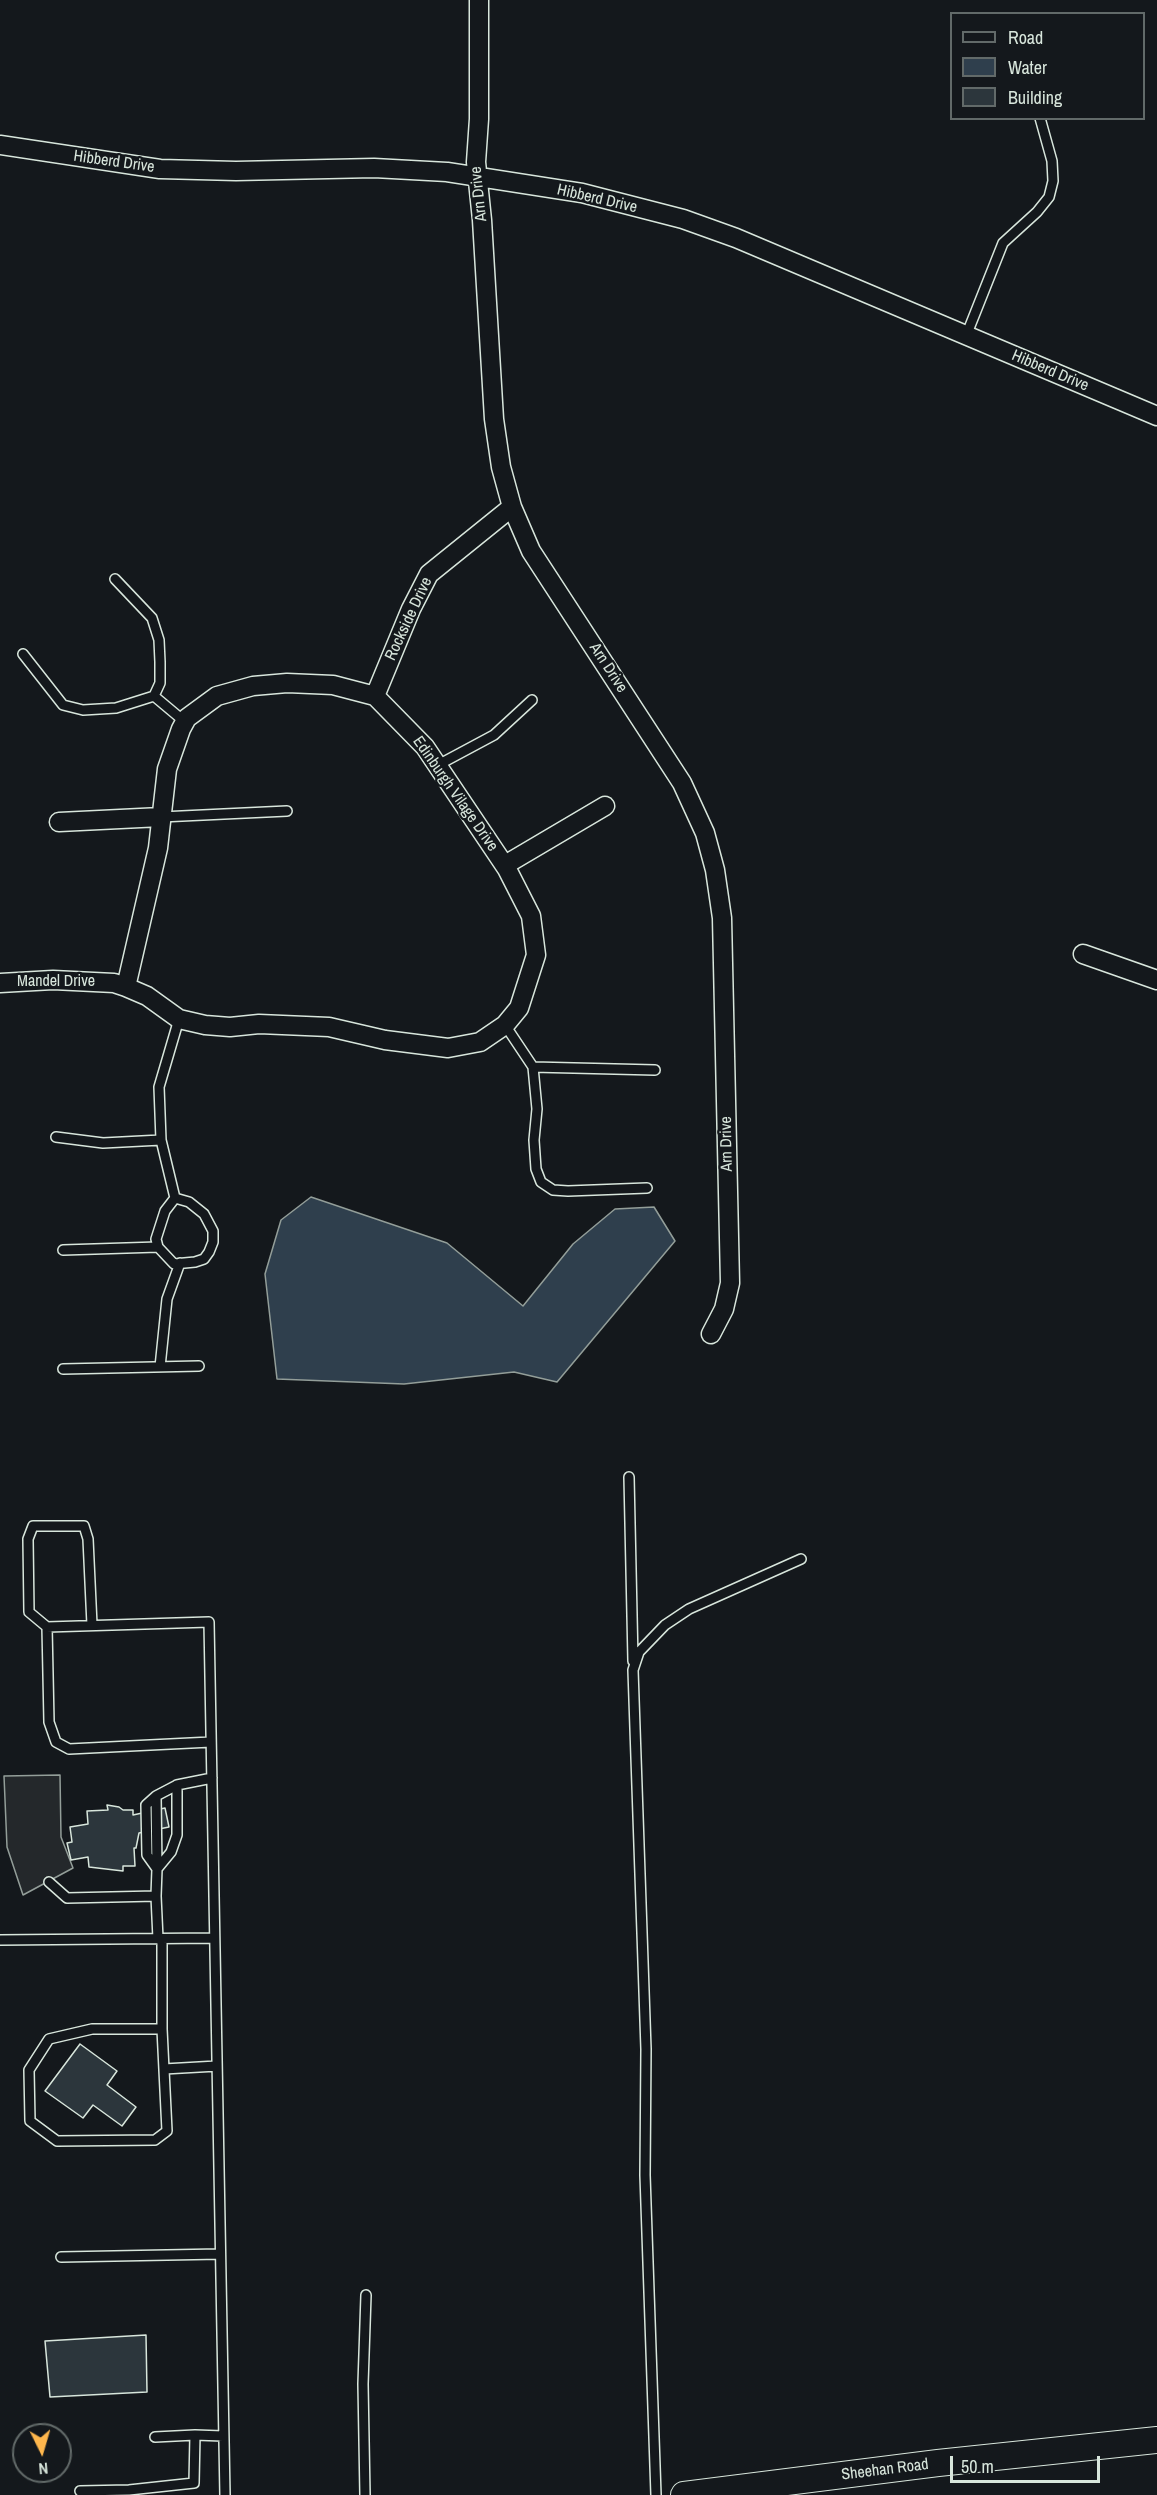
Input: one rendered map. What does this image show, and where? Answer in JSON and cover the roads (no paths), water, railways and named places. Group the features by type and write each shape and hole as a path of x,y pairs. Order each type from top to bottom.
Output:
{"street":[{"name":"Arn Drive","path":"479,0 479,119 476,162 482,220 494,419 501,467 512,507 531,551 682,783 705,832 715,870 722,918 730,1283 724,1309 711,1334"},
{"name":"Hibberd Drive","path":"0,146 160,169 236,171 374,168 447,172 582,194 683,219 736,238 1157,416"},
{"name":"Rockside Drive","path":"375,696 411,609 429,574 512,507"},
{"path":"126,987 158,848 167,769 187,718 217,696 254,686 287,683 333,685 375,696"},
{"name":"Edinburgh Vilage Drive","path":"208,1026 230,1027 259,1024 329,1027 385,1040 448,1048 480,1042 505,1025 519,1008 536,955 531,916 505,865 438,765 425,747 375,696"},
{"path":"505,865 605,806"},
{"path":"59,822 162,817"},
{"path":"1083,954 1157,980"},
{"name":"Mandel Drive","path":"0,982 92,980 114,983 147,996 179,1019 208,1026"},
{"name":"Sheehan Road","path":"684,2495 823,2482 1157,2440"}],"lane":[{"path":"966,336 1003,243 1037,212 1049,196 1053,181 1052,161 1041,120"},
{"path":"24,654 63,705 83,710 116,708 154,696 160,683 160,662 159,640 152,618 115,579"},
{"path":"154,696 185,722"},
{"path":"438,765 494,735 531,700"},
{"path":"162,817 287,811"},
{"path":"175,1198 189,1202 204,1214 213,1231 213,1242 204,1259 174,1264 158,1247 156,1239 159,1224 175,1198 161,1140 159,1088 179,1019"},
{"path":"505,1025 533,1066 537,1109 534,1140 536,1170 541,1182 553,1190 568,1191 647,1188"},
{"path":"533,1066 655,1070"},
{"path":"56,1137 103,1143 161,1140"},
{"path":"63,1250 158,1247"},
{"path":"160,1367 167,1299 180,1263"},
{"path":"63,1368 199,1366"},
{"path":"629,1477 646,2049 645,2186 656,2495"},
{"path":"92,1625 88,1539 84,1526 33,1526 28,1539 29,1612 47,1627 209,1622 225,2495"},
{"path":"633,1667 646,1642 664,1625 689,1609 801,1559"},
{"path":"47,1627 50,1722 56,1742 69,1749 211,1742"},
{"path":"162,2029 92,2029 49,2039 29,2070 30,2121 57,2141 154,2140 167,2131 160,1939 156,1896 156,1796 177,1785 212,1778"},
{"path":"157,1869 171,1852 177,1835 177,1785"},
{"path":"49,1882 67,1898 156,1896"},
{"path":"0,1940 214,1938"},
{"path":"164,2069 217,2066"},
{"path":"61,2257 220,2254"},
{"path":"365,2495 363,2384 366,2295"},
{"path":"80,2491 129,2490 194,2483 195,2435"},
{"path":"155,2437 224,2436"}],"water":[{"path":"311,1197 447,1243 523,1306 573,1244 615,1209 654,1207 675,1241 557,1382 514,1372 404,1384 277,1379 265,1274 281,1220"}]}
